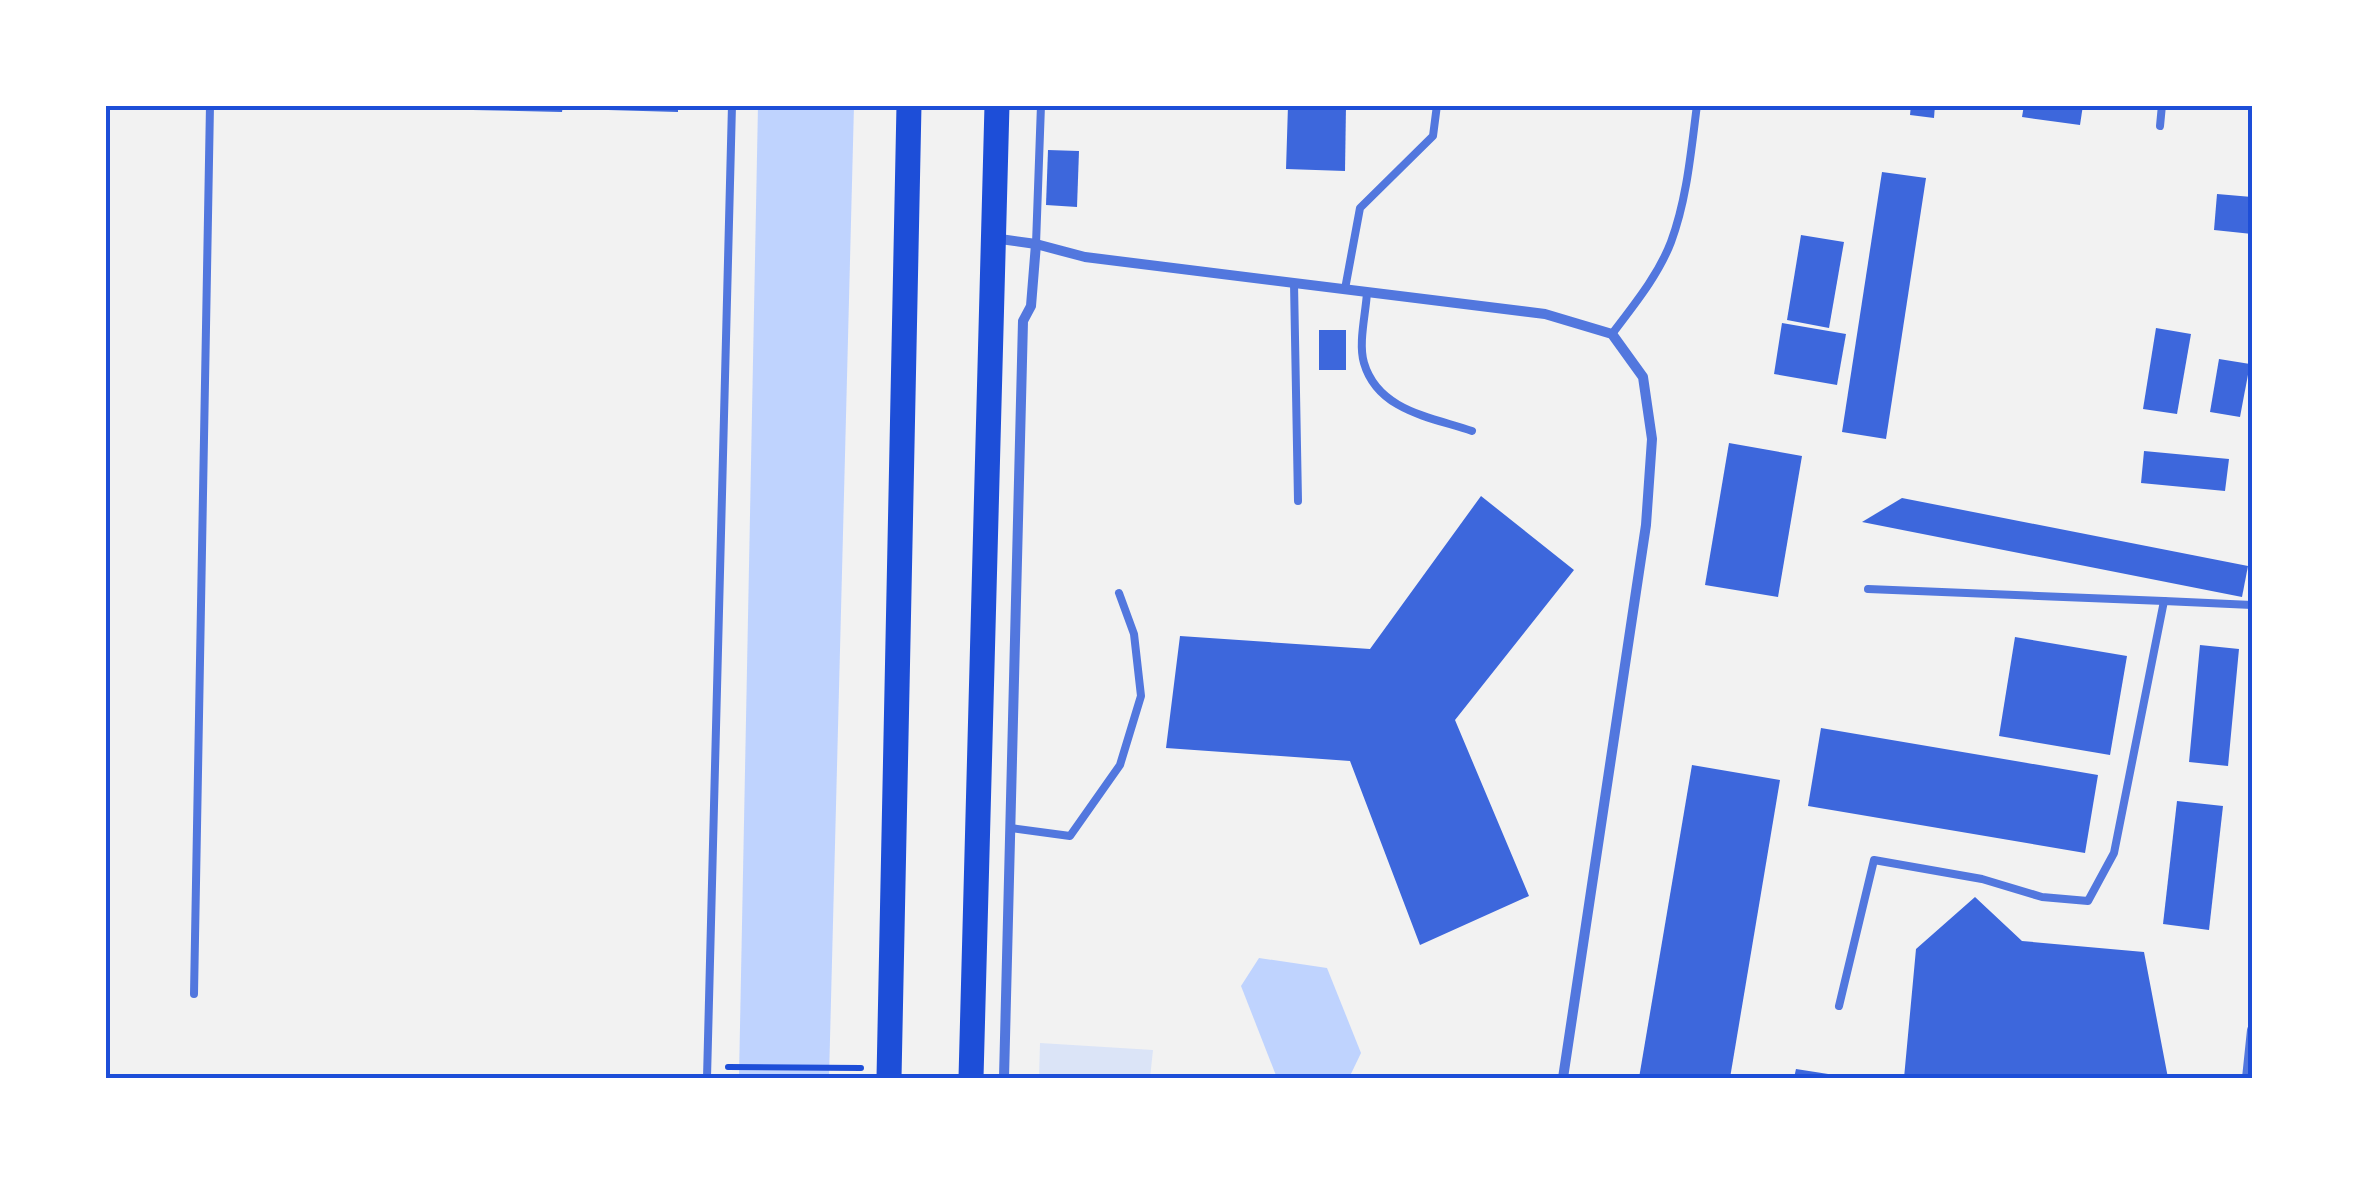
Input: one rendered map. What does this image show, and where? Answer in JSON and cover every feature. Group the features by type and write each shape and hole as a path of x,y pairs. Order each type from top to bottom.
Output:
{"highway":[{"path":"889,1073 909,105"},
{"path":"971,1078 997,105"}],"street":[{"path":"993,238 1084,257 1545,314 1612,334 1643,377 1652,439 1646,525 1562,1078"},
{"path":"1004,1078 1023,321 1031,306 1036,244"},
{"path":"2247,1078 2252,1030"}],"lane":[{"path":"194,994 210,105"},
{"path":"707,1078 732,105"},
{"path":"1036,244 1040,105"},
{"path":"1345,289 1360,208 1433,136 1438,105"},
{"path":"1612,334 1643,292 1670,244 1688,179 1697,105"},
{"path":"2160,126 2162,105"},
{"path":"1294,283 1298,501"},
{"path":"1367,292 1363,361 1376,388 1394,405 1472,430"},
{"path":"1868,590 2252,605"},
{"path":"1010,828 1070,836 1120,765 1141,696 1134,634 1119,593"},
{"path":"1838,1006 1874,860 1982,879 2042,897 2088,901 2114,853 2164,602"}],"path":[{"path":"707,1067 889,1073"}],"shaded area":[{"path":"1040,1043 1153,1050 1150,1078 1039,1078"}],"water":[{"path":"758,105 854,105 829,1078 739,1078"},
{"path":"1259,958 1327,968 1361,1053 1349,1078 1277,1078 1241,986"}],"building":[{"path":"473,105 563,105 562,112 472,110"},
{"path":"608,105 678,105 678,112 608,110"},
{"path":"1288,105 1346,105 1345,171 1286,169"},
{"path":"1911,105 1935,105 1934,118 1910,115"},
{"path":"2024,105 2083,105 2080,125 2022,117"},
{"path":"1048,150 1079,151 1077,207 1046,205"},
{"path":"1882,172 1926,178 1886,439 1842,432"},
{"path":"2217,194 2252,197 2252,234 2214,230"},
{"path":"1801,235 1844,242 1829,328 1787,320"},
{"path":"1782,323 1846,334 1837,385 1774,374"},
{"path":"2156,328 2191,334 2177,414 2143,409"},
{"path":"1319,330 1346,330 1346,370 1319,370"},
{"path":"2219,359 2250,364 2240,417 2210,412"},
{"path":"1729,443 1802,456 1778,597 1705,585"},
{"path":"2144,451 2229,459 2225,491 2141,483"},
{"path":"1481,496 1574,570 1455,720 1529,896 1420,945 1350,761 1166,748 1180,636 1370,649"},
{"path":"1902,498 2248,566 2242,597 1862,522"},
{"path":"2015,637 2127,656 2110,755 1999,736"},
{"path":"2200,645 2239,649 2228,766 2189,762"},
{"path":"1821,728 2098,775 2085,853 1808,806"},
{"path":"1692,765 1780,780 1730,1078 1639,1078"},
{"path":"2177,801 2223,806 2209,930 2163,924"},
{"path":"1975,897 2022,941 2144,952 2168,1078 1904,1078 1916,949"},
{"path":"1796,1069 1841,1076 1841,1078 1794,1078"}]}
